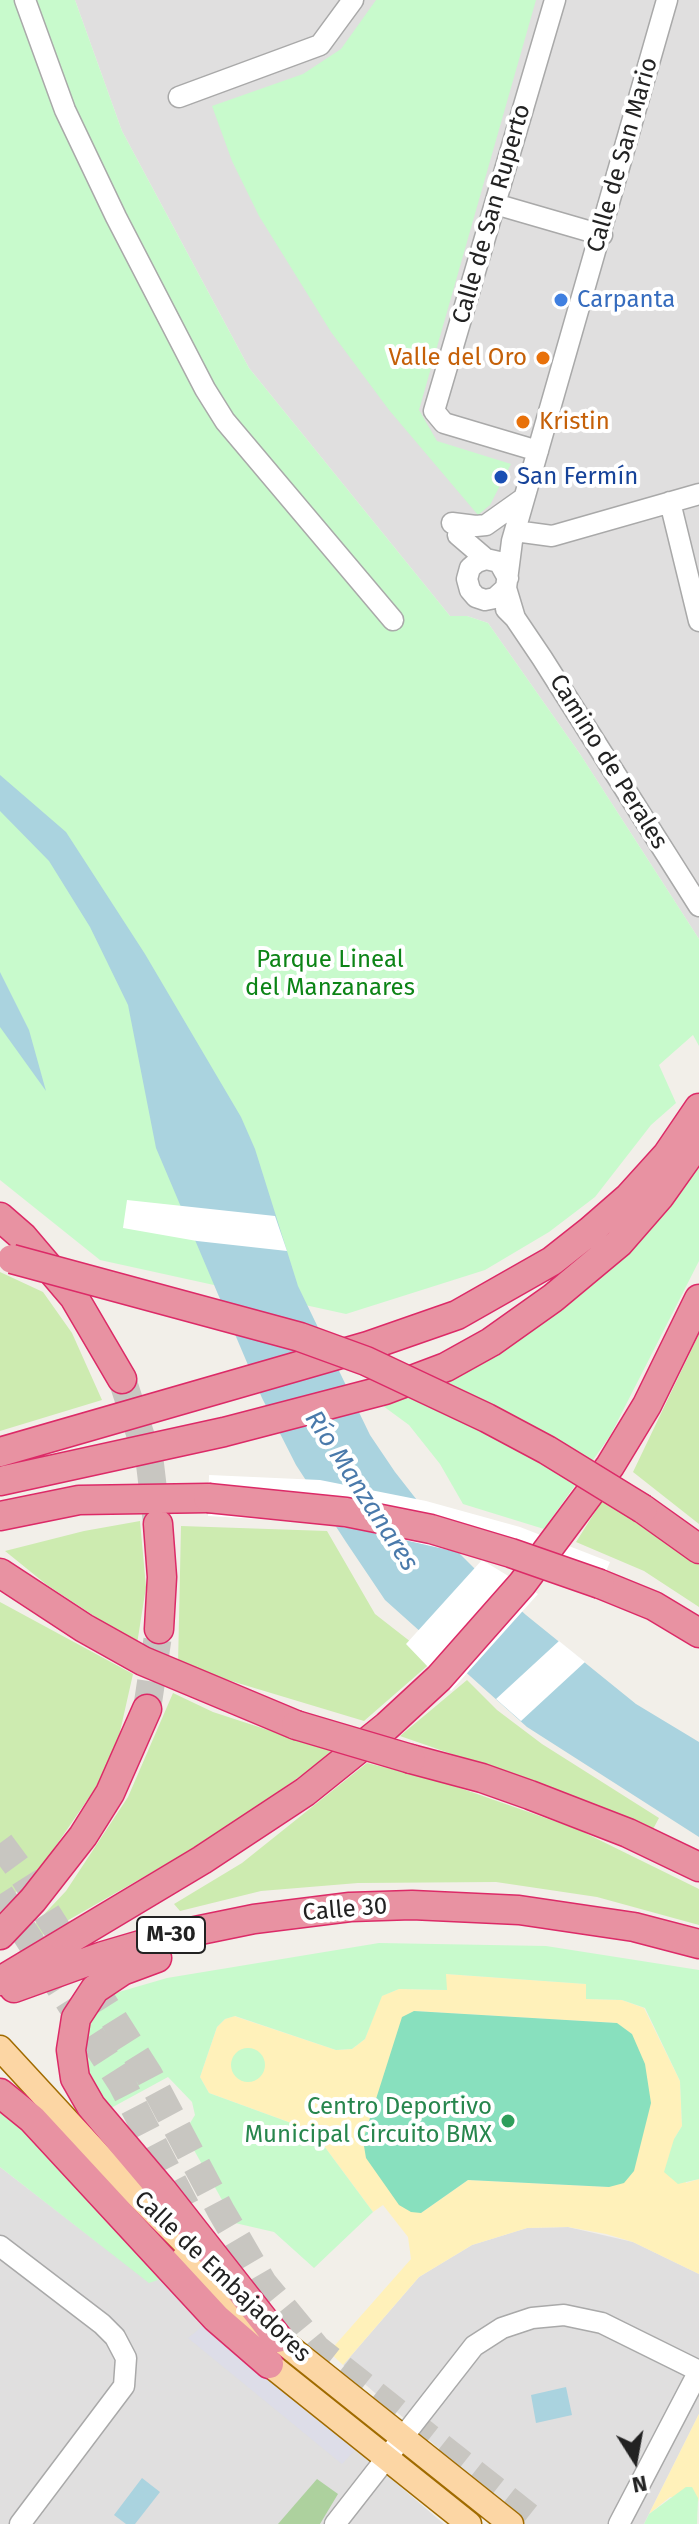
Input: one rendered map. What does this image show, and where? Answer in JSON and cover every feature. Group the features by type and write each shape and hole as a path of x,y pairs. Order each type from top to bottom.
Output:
{"highway":[{"path":"0,1452 368,1346 457,1315 552,1261 629,1197 667,1155 699,1108"},
{"path":"0,1481 224,1432 385,1390 446,1367 480,1348 553,1298 628,1233 699,1141"},
{"path":"0,1217 23,1237 74,1297 122,1379"},
{"path":"4,1256 300,1337 366,1361 547,1450 643,1509 699,1549"},
{"path":"0,1981 202,1860 305,1792 387,1726 439,1678 522,1584 570,1523 647,1405 699,1299"},
{"path":"0,1533 125,1498"},
{"path":"0,1516 79,1500 125,1498 208,1498 346,1512 431,1529 511,1553 654,1606 699,1633"},
{"path":"158,1524 162,1577 159,1629"},
{"path":"0,1573 45,1604 143,1661 296,1725 482,1778 530,1795 628,1833 699,1867"},
{"path":"0,1935 33,1900 83,1836 110,1793 147,1709"},
{"name":"Calle 30","path":"0,1994 103,1956 171,1936 254,1919 350,1907 412,1905 519,1910 634,1927 699,1944"},
{"path":"274,2351 162,2190 91,2106 75,2078 71,2050 76,2018 95,1989 122,1971 180,1953 304,1926 350,1907"},
{"path":"0,2093 32,2119 216,2318 274,2351"}],"main road":[{"name":"Calle de Embajadores","path":"0,2048 118,2176 147,2217 202,2278 387,2459 469,2524"},
{"name":"Calle de Embajadores","path":"274,2351 402,2437 511,2524"}],"street":[{"path":"25,0 65,110 129,244 205,389 225,421 393,620"},
{"path":"179,97 320,45 353,0"},
{"name":"Calle de San Ruperto","path":"538,451 444,423 434,411 555,0"},
{"name":"Calle de San Mario","path":"503,588 513,536 602,235 667,0"},
{"path":"495,204 602,235"},
{"path":"482,562 513,536 552,536 699,494"},
{"path":"452,523 486,525 524,498"},
{"path":"670,502 695,587 699,621"},
{"name":"Camino de Perales","path":"503,588 485,600 476,597 467,579 482,562 499,562 503,588 515,618 690,879 699,906"},
{"path":"0,2246 102,2324 115,2337 126,2358 124,2386 20,2524"},
{"path":"335,2524 474,2346 502,2328 532,2318 564,2315 602,2323 699,2371 619,2524"}],"shaded area":[{"path":"75,0 699,0 699,939 580,754 488,623 467,616 450,616 249,368 122,131"},
{"path":"0,2167 101,2245 164,2278 208,2322 444,2524 0,2524"},
{"path":"568,2227 633,2242 699,2274 699,2414 644,2524 525,2524 343,2365 419,2277 472,2245 527,2228"},
{"path":"208,2322 355,2450 342,2464 188,2338"}],"green space":[{"name":"Parque Lineal del Manzanares","path":"0,0 75,0 122,131 249,368 450,616 467,616 488,623 580,754 699,939 699,1046 693,1035 659,1065 676,1103 651,1125 595,1197 549,1232 485,1270 346,1314 100,1260 0,1180"},
{"path":"376,0 536,0 419,410 437,441 511,464 490,505 478,515 389,410 331,332 259,216 232,161 212,106 303,74 341,49"},
{"path":"699,1159 699,1261 610,1436 544,1529 463,1504 440,1464 409,1425 379,1403 464,1370 540,1325 613,1263"},
{"path":"0,1272 43,1292 72,1333 102,1400 0,1431"},
{"path":"699,1334 699,1524 633,1472"},
{"path":"602,1501 664,1536 699,1565 699,1607 644,1571 576,1542"},
{"path":"140,1521 146,1587 137,1644 47,1585 5,1551 84,1531"},
{"path":"181,1526 327,1531 375,1614 434,1660 364,1721 178,1665"},
{"path":"0,1602 133,1674 117,1745 101,1780 42,1866 0,1908"},
{"path":"467,1680 497,1710 542,1744 659,1818 652,1831 553,1789 400,1736"},
{"path":"173,1693 213,1712 335,1752 210,1839 23,1946 19,1941 66,1891 128,1797"},
{"path":"367,1763 440,1781 577,1829 699,1889 699,1925 597,1897 496,1882 358,1883 261,1891 180,1911 174,1904 242,1863"},
{"path":"379,1943 546,1946 699,1970 699,2179 678,2184 664,2172 674,2139 682,2126 680,2081 645,2008 622,2000 586,1999 586,1984 446,1974 447,1990 399,1989 382,1996 365,2039 352,2049 336,2050 235,2016 225,2019 217,2027 200,2077 209,2093 313,2131 373,2212 314,2268 274,2232 235,2223 181,2127 190,2123 195,2115 192,2102 168,2077 111,2108 95,2089 87,2072 85,2045 91,2021 112,1994 167,1978"},
{"name":"Centro Deportivo Municipal Circuito BMX","path":"414,2011 617,2023 632,2034 645,2064 651,2103 634,2171 624,2183 609,2187 468,2180 421,2213 411,2212 399,2205 366,2158 363,2140 402,2017"},
{"path":"248,2048 260,2053 265,2065 260,2077 248,2082 236,2077 231,2065 236,2053"},
{"path":"0,2106 164,2278 149,2283 0,2167"},
{"path":"317,2479 338,2494 320,2524 278,2524"},
{"path":"686,2487 692,2487 698,2498 697,2524 644,2524 649,2514"}],"sand":[{"path":"446,1974 587,1984 586,1999 622,2000 644,2008 680,2081 682,2126 674,2139 686,2183 699,2179 699,2274 633,2242 606,2234 568,2227 527,2228 472,2245 419,2277 343,2365 329,2352 411,2259 408,2237 383,2205 373,2212 313,2131 209,2093 200,2077 217,2027 225,2019 234,2016 336,2050 352,2049 365,2039 381,1996 399,1989 446,1990","holes":["414,2011 616,2023 632,2034 609,2187 468,2180 421,2213"]},
{"path":"699,2414 699,2502 698,2498 670,2497 649,2514"}],"water":[{"name":"Río Manzanares","path":"0,775 66,832 145,954 241,1117 255,1149 298,1286 370,1435 456,1550 475,1569 526,1615 636,1704 699,1742 699,1837 527,1727 385,1600 346,1542 296,1465 262,1398 156,1148 128,1005 90,927 49,861 0,811"},
{"path":"0,972 29,1030 46,1091 0,1027"},
{"path":"566,2387 572,2415 536,2423 531,2395"},
{"path":"142,2478 160,2492 135,2524 126,2524 114,2515"}],"pier":[{"path":"127,1200 275,1216 287,1251 197,1241 123,1228"},
{"path":"209,1475 320,1480 426,1501 520,1527 610,1562 595,1597 556,1580 475,1556 356,1529 307,1522 208,1516"},
{"path":"482,1560 538,1594 451,1691 406,1644"},
{"path":"559,1641 585,1662 521,1721 496,1699"}],"tunnel":[{"path":"122,1379 150,1464 157,1523"},
{"path":"147,1709 159,1629"},
{"path":"0,1843 149,2075 263,2283 317,2349 538,2524"},
{"path":"0,1894 122,2084 189,2213"}],"place":[{"name":"Carpanta","path":"561,300"},
{"name":"Valle del Oro","path":"543,358"},
{"name":"Kristin","path":"523,422"},
{"name":"San Fermín","path":"501,477"},
{"name":"Centro Deportivo Municipal Circuito BMX","path":"508,2121"}]}
